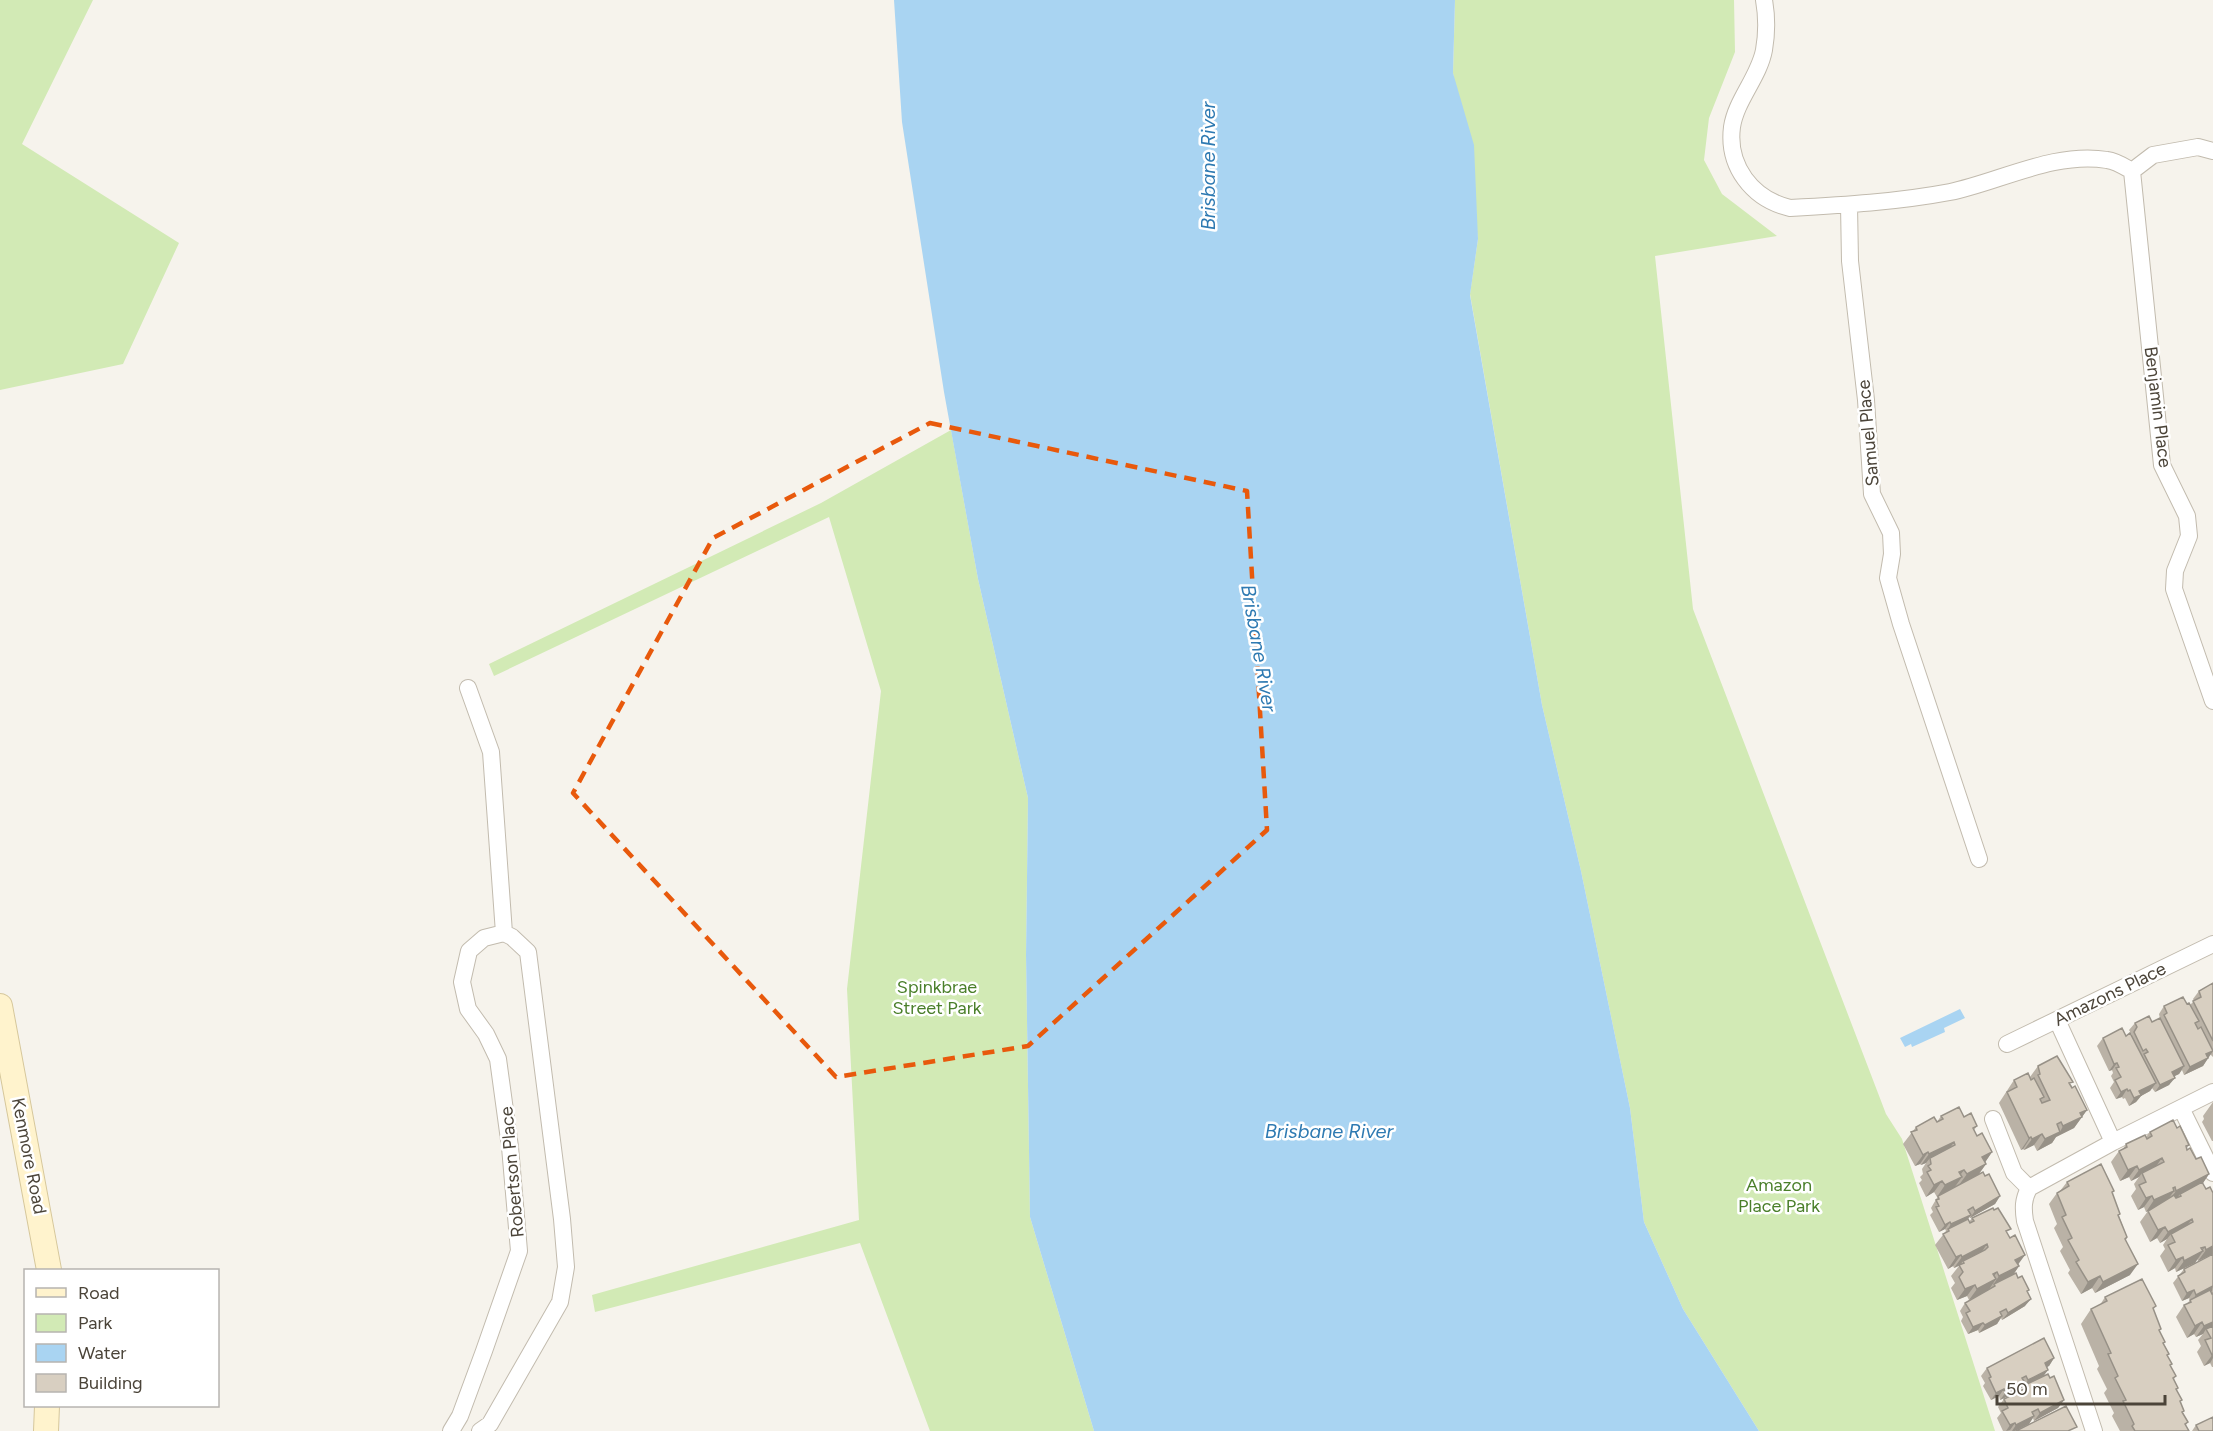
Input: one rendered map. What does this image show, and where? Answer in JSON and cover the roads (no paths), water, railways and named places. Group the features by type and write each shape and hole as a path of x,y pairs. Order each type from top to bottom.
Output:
{"street":[{"path":"1764,0 1767,19 1764,52 1732,126 1734,153 1745,182 1764,198 1777,205 1790,208 1873,204 1952,191 2016,171 2081,158 2109,160 2132,171 2153,155 2198,147 2213,151"},
{"name":"Benjamin Place","path":"2132,171 2162,465 2187,516 2189,536 2175,572 2174,589 2213,701"},
{"name":"Samuel Place","path":"1849,205 1850,261 1866,400 1872,494 1891,533 1892,554 1888,578 1901,624 1979,859"},
{"path":"468,688 491,752 504,933 512,937 528,952 562,1218 566,1267 560,1302 490,1424 480,1431"},
{"name":"Robertson Place","path":"451,1431 460,1416 519,1251 510,1147 498,1059 486,1034 468,1009 462,982 469,951 484,938 504,933"},
{"name":"Amazons Place","path":"2007,1044 2213,944"},
{"name":"Kenmore Road","path":"0,1006 49,1269"},
{"path":"2057,1020 2113,1142"},
{"path":"2094,1431 2025,1221 2024,1198 2029,1188 2113,1142 2213,1092"},
{"path":"2181,1108 2213,1173"},
{"path":"1994,1119 2014,1173 2029,1188"},
{"path":"46,1431 47,1407"}],"water":[{"name":"Brisbane River","path":"894,0 1455,0 1453,73 1474,145 1478,239 1470,295 1542,705 1581,871 1630,1108 1644,1222 1683,1309 1759,1431 1094,1431 1030,1217 1026,955 1028,798 978,579 944,392 902,122"},
{"path":"1960,1009 1965,1018 1944,1028 1945,1032 1912,1047 1911,1044 1905,1047 1900,1038"}],"park label":[{"name":"Spinkbrae Street Park","path":"937,997"},
{"name":"Amazon Place Park","path":"1779,1195"}]}
